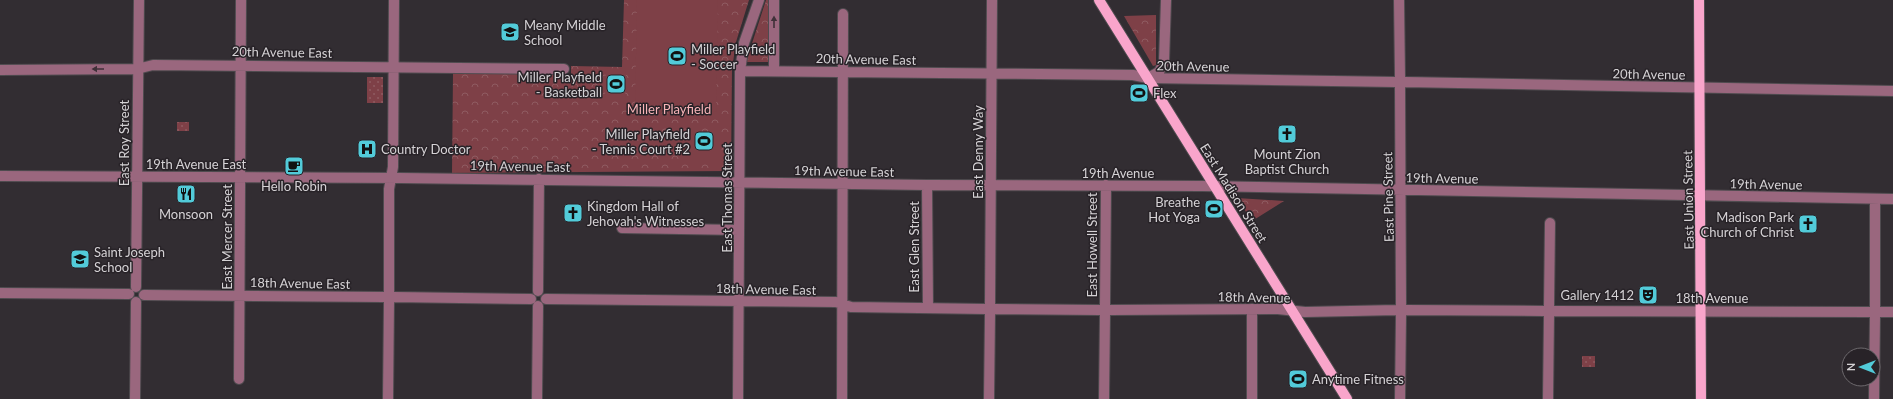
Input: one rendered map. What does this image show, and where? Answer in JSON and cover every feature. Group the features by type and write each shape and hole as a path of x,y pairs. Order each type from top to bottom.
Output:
{"main road":[{"name":"East Madison Street","path":"1099,0 1347,399"},
{"name":"East Union Street","path":"1699,0 1701,399"}],"street":[{"name":"East Roy Street","path":"135,399 133,294 137,177 137,69 139,0"},
{"name":"East Mercer Street","path":"240,378 241,0"},
{"path":"388,399 394,0"},
{"name":"East Thomas Street","path":"738,399 740,71 744,43 759,0"},
{"path":"774,0 774,71"},
{"name":"East Denny Way","path":"989,399 992,0"},
{"path":"1162,78 1166,76 1168,68 1166,50 1166,0"},
{"name":"East Pine Street","path":"1399,0 1401,190 1400,399"},
{"path":"842,399 843,14"},
{"path":"1148,78 1163,68 1166,50"},
{"name":"20th Avenue East","path":"0,70 137,69 152,65 564,69"},
{"path":"1168,68 1170,71 1184,78"},
{"name":"20th Avenue East","path":"740,71 991,74"},
{"name":"20th Avenue","path":"991,74 1133,75 1148,78 1893,91"},
{"name":"19th Avenue East","path":"0,176 539,179 991,186"},
{"path":"537,399 535,299 539,179"},
{"name":"East Glen Street","path":"927,185 928,308"},
{"name":"East Howell Street","path":"1104,399 1106,185"},
{"name":"19th Avenue","path":"991,186 1214,186 1893,199"},
{"path":"1874,399 1875,199"},
{"path":"1548,399 1550,223"},
{"path":"622,228 739,230"},
{"name":"18th Avenue East","path":"133,294 141,289 144,295 535,299 542,305 546,299 836,302 851,307 990,309"},
{"path":"0,292 133,294"},
{"name":"18th Avenue","path":"990,309 1893,312"},
{"path":"1252,309 1252,399"}],"green space":[{"name":"Miller Playfield","path":"624,0 749,0 736,42 732,69 731,171 452,173 453,73 571,74 571,66 622,67"},
{"name":"Miller Playfield - Soccer","path":"637,0 718,0 716,112 635,111"},
{"path":"766,0 768,0 768,62 746,62"},
{"path":"1156,15 1156,65 1153,66 1124,16"},
{"name":"Miller Playfield - Basketball","path":"606,68 626,69 625,99 605,99"},
{"path":"367,77 383,77 383,103 367,103"},
{"path":"177,122 189,122 189,131 177,131"},
{"path":"690,134 717,135 717,138 722,138 722,144 717,144 717,147 701,147 701,152 717,152 717,155 722,155 721,162 717,162 717,164 690,164 690,161 685,161 685,154 690,154 685,153 686,146 690,146 690,144 685,144 686,137 690,137"},
{"path":"1237,198 1284,201 1252,221"},
{"path":"1582,356 1595,356 1595,367 1582,367"}],"place":[{"name":"Meany Middle School","path":"510,32"},
{"name":"Miller Playfield - Soccer","path":"677,56"},
{"name":"Miller Playfield - Basketball","path":"616,84"},
{"name":"Flex","path":"1139,93"},
{"name":"Mount Zion Baptist Church","path":"1287,134"},
{"name":"Miller Playfield - Tennis Court #2","path":"704,141"},
{"name":"Country Doctor","path":"367,149"},
{"name":"Hello Robin","path":"294,166"},
{"name":"Monsoon","path":"186,194"},
{"name":"Breathe Hot Yoga","path":"1214,209"},
{"name":"Kingdom Hall of Jehovah's Witnesses","path":"573,213"},
{"name":"Madison Park Church of Christ","path":"1808,224"},
{"name":"Saint Joseph School","path":"80,259"},
{"name":"Gallery 1412","path":"1648,295"},
{"name":"Anytime Fitness","path":"1298,379"}]}
